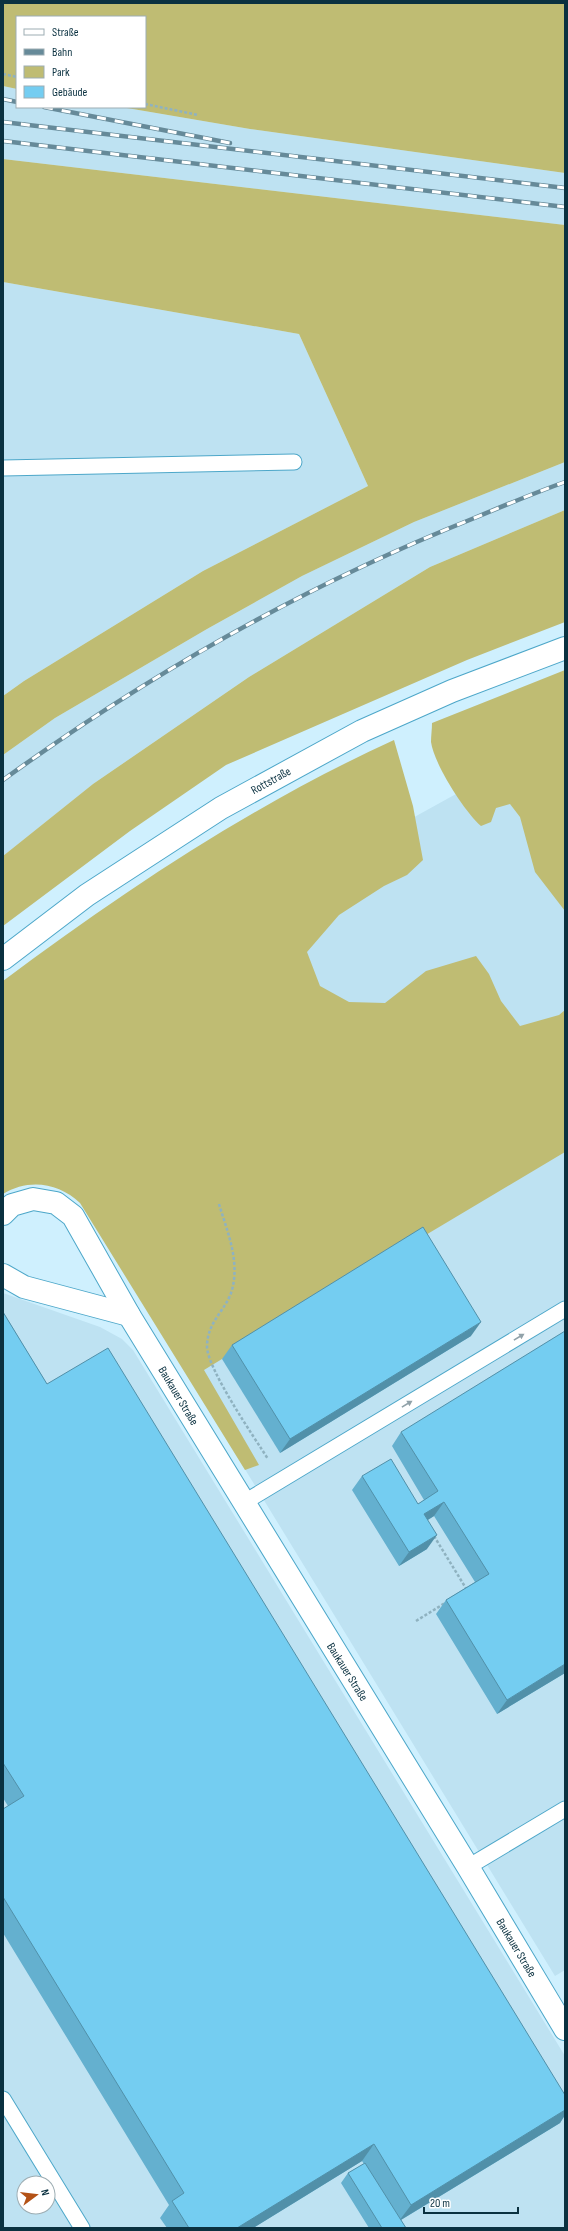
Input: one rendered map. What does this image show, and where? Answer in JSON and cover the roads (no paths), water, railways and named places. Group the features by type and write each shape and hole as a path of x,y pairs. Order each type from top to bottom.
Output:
{"street":[{"name":"Rottstraße","path":"3,959 87,895 221,808 362,731 452,691 565,648"},
{"name":"Baukauer Straße","path":"3,1214 12,1205 33,1199 56,1203 73,1216 128,1315 563,2022"},
{"path":"3,1275 24,1287 128,1315"}],"lane":[{"path":"3,468 294,462"},
{"path":"243,1503 565,1309"},
{"path":"468,1867 565,1809"},
{"path":"3,2099 82,2228"}],"railway":[{"path":"3,99 16,102"},
{"path":"49,108 230,143"},
{"path":"3,122 565,188"},
{"path":"3,141 565,207"},
{"path":"3,780 114,704 171,669 289,603 410,545 565,482"}]}
